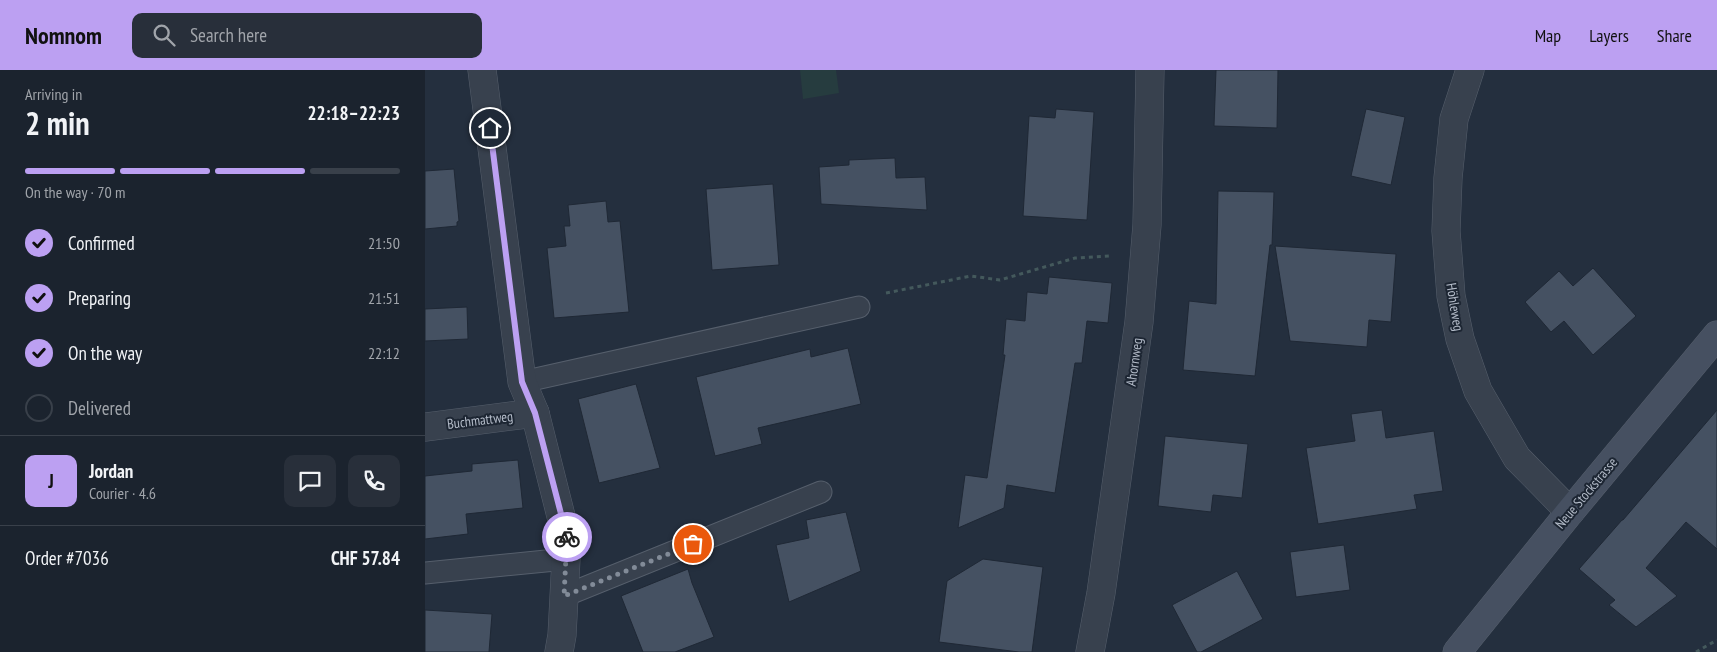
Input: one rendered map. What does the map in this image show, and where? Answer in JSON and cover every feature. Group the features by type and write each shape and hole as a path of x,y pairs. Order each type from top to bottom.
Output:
{"street":[{"path":"482,70 522,382 535,413 567,540 562,635 559,652"},
{"name":"Ahornweg","path":"1090,652 1101,593 1139,322 1147,225 1150,70"},
{"name":"Höhleweg","path":"1470,70 1454,119 1448,178 1446,231 1451,296 1460,339 1478,391 1517,458 1570,512"},
{"name":"Neue Stockstrasse","path":"1457,652 1717,335"},
{"name":"Buchmattweg","path":"425,427 535,413"}],"lane":[{"path":"522,382 859,306"},
{"path":"564,596 821,492"},
{"path":"425,572 566,559"}],"path":[{"path":"859,306 875,295 971,276 1000,280 1075,258 1145,254"},
{"path":"1697,652 1717,640"}],"green space":[{"path":"800,70 836,70 839,93 803,99"}],"building":[{"path":"1216,70 1278,70 1277,128 1214,126"},
{"path":"1056,109 1094,112 1087,220 1023,216 1029,116 1055,118"},
{"path":"1366,109 1405,117 1391,185 1351,176"},
{"path":"895,158 896,178 925,177 927,210 821,204 819,167 849,165 849,160"},
{"path":"454,169 459,221 457,226 425,229 425,171"},
{"path":"773,184 779,265 712,270 706,189"},
{"path":"1218,191 1274,192 1272,245 1270,245 1255,376 1183,370 1189,301 1216,304"},
{"path":"606,201 608,222 620,221 629,312 554,318 547,248 566,246 564,226 570,226 568,205"},
{"path":"1275,246 1396,254 1391,322 1369,320 1367,347 1290,341"},
{"path":"1593,268 1636,316 1593,355 1564,321 1551,332 1525,302 1559,271 1573,286"},
{"path":"1049,277 1112,283 1108,323 1087,321 1082,363 1075,363 1055,493 1007,485 1004,508 958,528 965,475 987,478 1005,355 1003,355 1006,319 1025,321 1027,292 1047,294"},
{"path":"467,307 468,339 425,341 425,309"},
{"path":"848,348 861,404 758,428 762,444 715,456 696,377 810,349 811,357"},
{"path":"636,384 660,468 599,483 578,399"},
{"path":"1382,410 1386,438 1434,431 1443,491 1414,495 1417,509 1318,524 1306,448 1355,441 1351,414"},
{"path":"1717,410 1717,549 1686,522 1646,568 1677,596 1636,627 1609,605 1615,600 1579,569"},
{"path":"1165,436 1248,444 1242,498 1213,495 1211,512 1158,506"},
{"path":"518,460 523,508 466,514 468,534 425,539 425,476 472,471 472,464"},
{"path":"846,512 861,571 789,602 776,545 809,538 806,520"},
{"path":"1344,545 1350,590 1296,597 1290,552"},
{"path":"983,559 1043,567 1032,652 939,642 947,581"},
{"path":"688,569 714,637 675,652 643,652 621,596"},
{"path":"1237,571 1263,619 1201,652 1197,652 1172,605"},
{"path":"425,610 492,614 489,652 425,652"}],"way so far":[{"path":"567,537 564,596 693,544"}],"route":[{"path":"490,128 522,382 535,413 567,537"}]}
